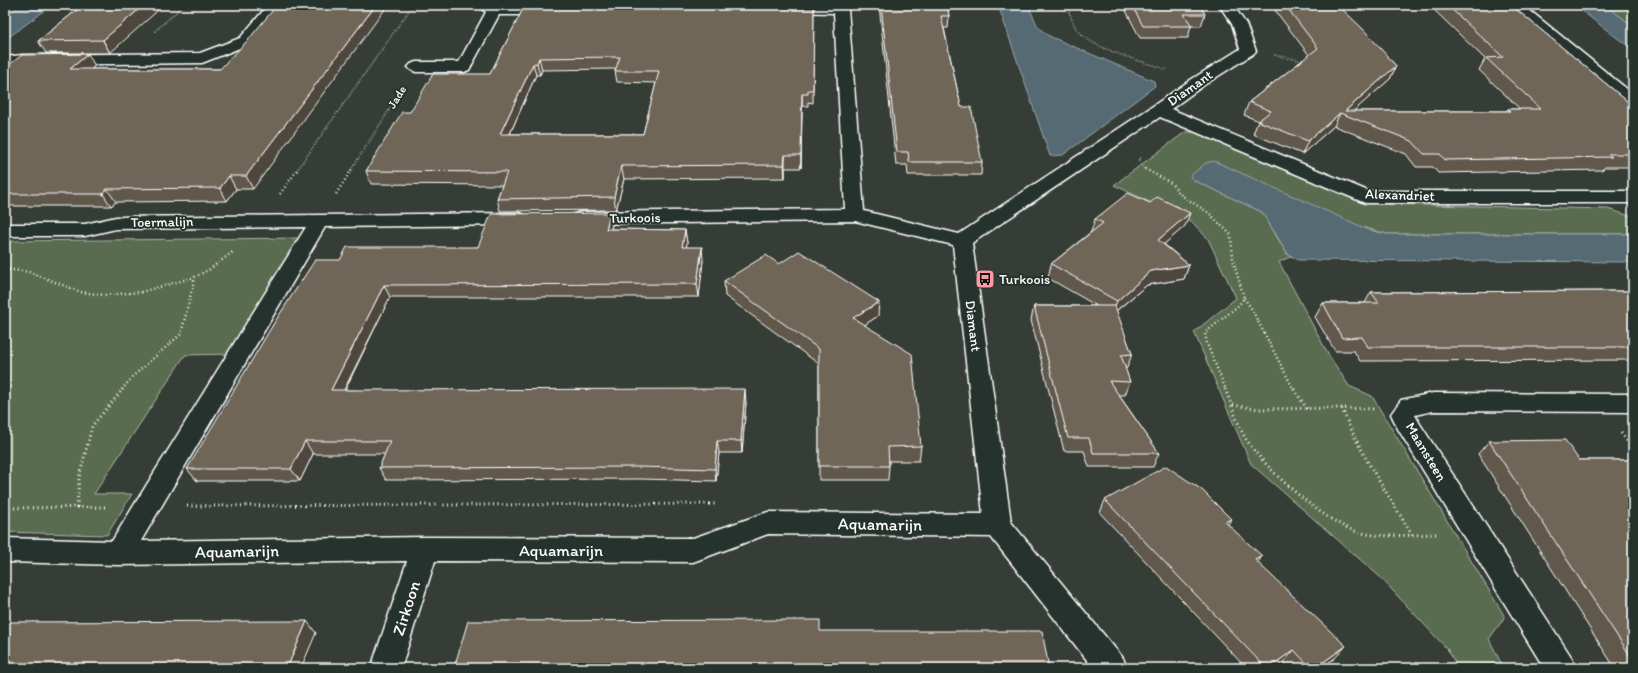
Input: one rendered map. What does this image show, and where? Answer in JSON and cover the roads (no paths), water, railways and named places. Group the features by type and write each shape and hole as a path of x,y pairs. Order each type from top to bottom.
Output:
{"street":[{"path":"5,62 22,60 202,58 245,41 276,5"},
{"name":"Diamant","path":"998,526 962,241 1159,110 1198,82 1248,51 1239,24 1226,5"},
{"path":"1514,5 1633,102"},
{"path":"416,67 464,67 489,8 565,11"},
{"path":"770,9 841,9 855,215"},
{"name":"Alexandriet","path":"1159,110 1366,196 1633,197"},
{"name":"Turkoois","path":"567,218 855,215 962,241"},
{"path":"119,553 319,221 535,219"},
{"name":"Toermalijn","path":"5,230 85,230 116,223 319,221"},
{"name":"Maansteen","path":"1561,668 1410,428 1403,414 1409,406 1433,402 1633,404"},
{"name":"Aquamarijn","path":"5,550 119,553 425,549 693,550 768,523 998,526"},
{"path":"998,526 1112,668"},
{"name":"Zirkoon","path":"386,668 425,549"}],"water":[{"path":"21,5 52,5 5,40 5,16"},
{"path":"998,5 1028,5 1038,27 1049,36 1154,81 1155,86 1063,155 1050,156"},
{"path":"1574,5 1605,5 1633,26 1633,50"},
{"path":"1214,161 1369,230 1387,234 1633,234 1633,262 1298,260 1288,254 1262,212 1193,180 1190,176 1206,163"}],"place":[{"name":"Turkoois","path":"985,279"}]}
